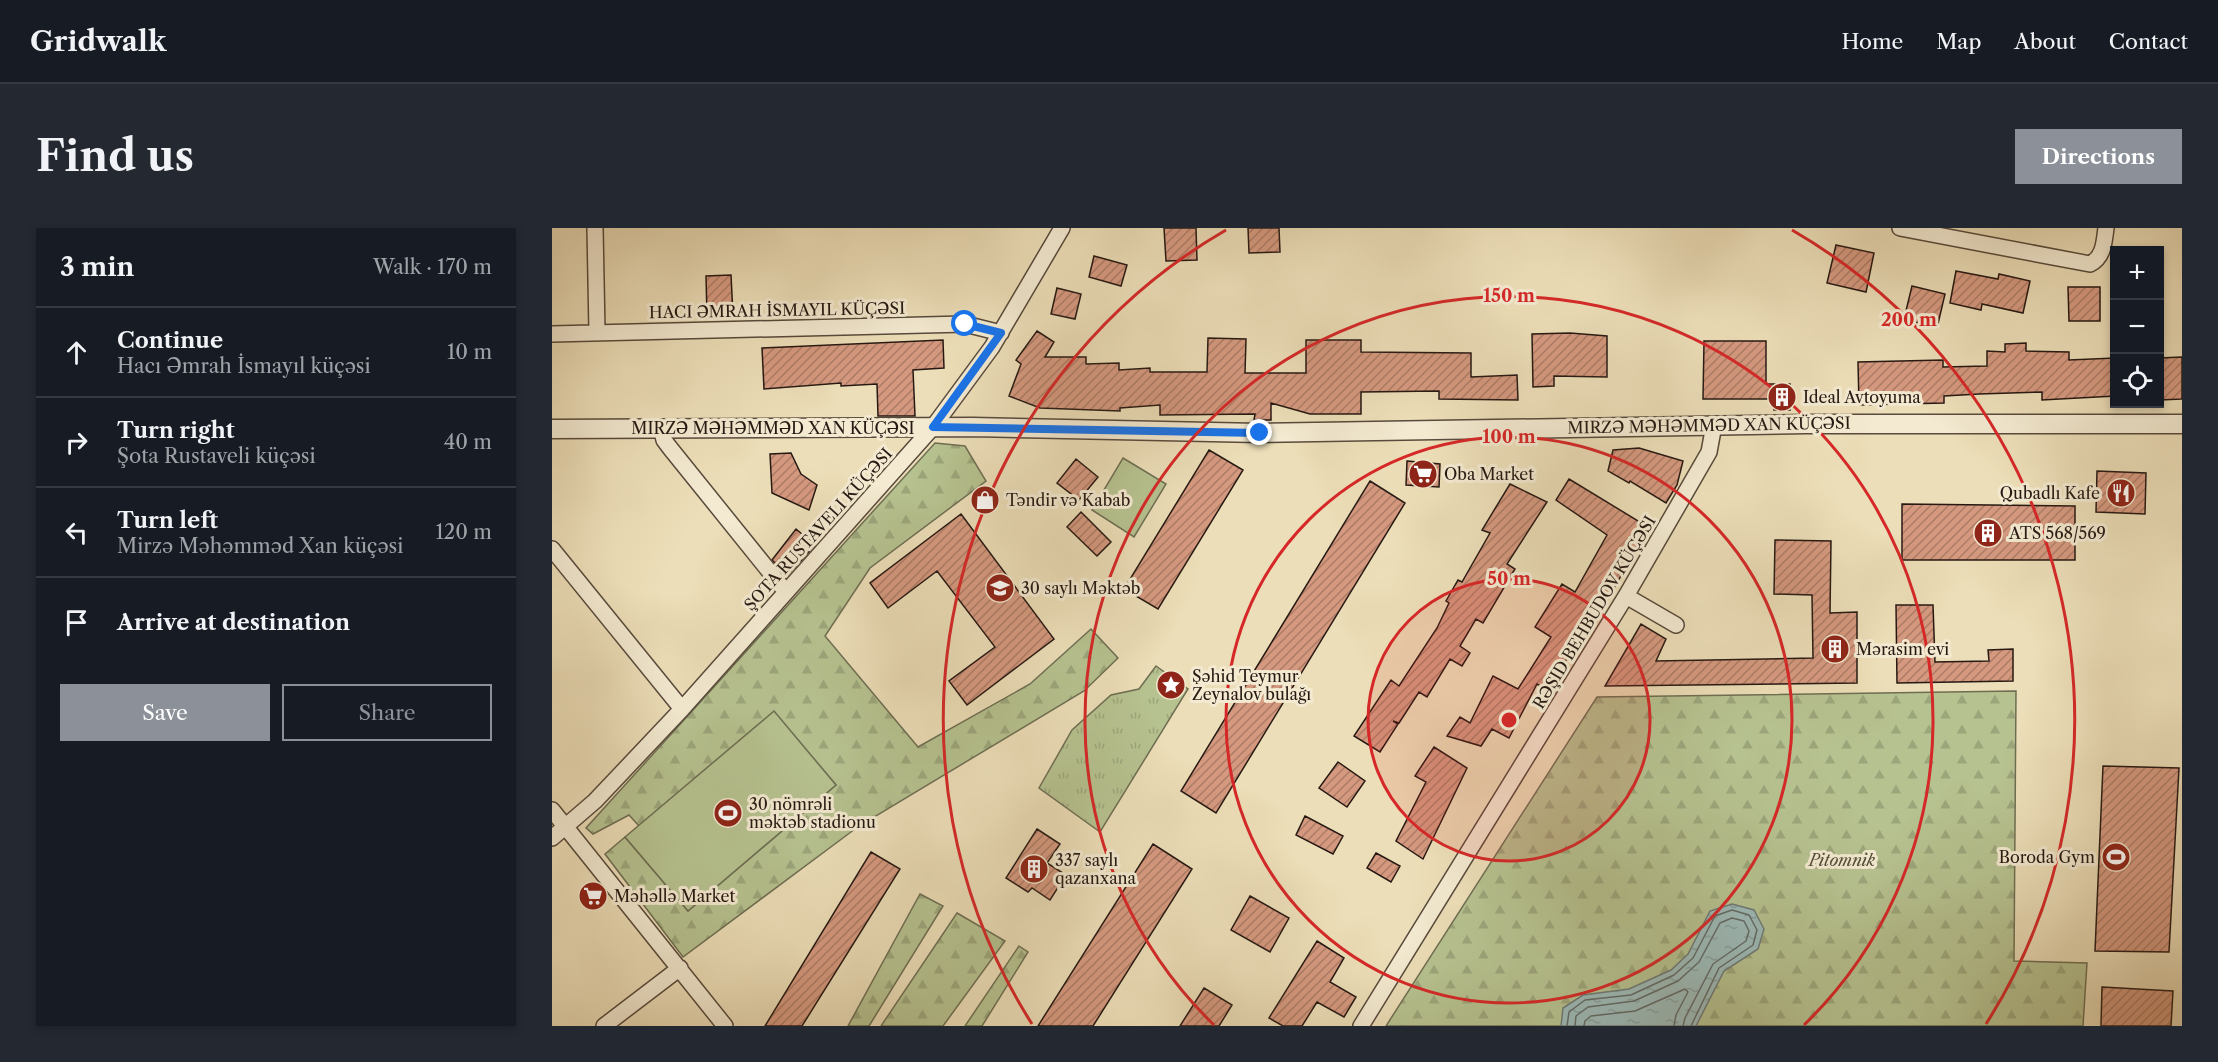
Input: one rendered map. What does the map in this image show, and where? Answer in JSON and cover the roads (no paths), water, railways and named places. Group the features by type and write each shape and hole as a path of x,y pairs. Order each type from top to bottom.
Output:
{"street":[{"path":"595,228 597,332"},
{"name":"ŞOTA RUSTAVELI KÜÇƏSI","path":"552,838 595,801 682,709 933,427 1001,333 1062,228"},
{"path":"1900,228 2090,264 2098,260 2101,254 2106,228"},
{"path":"552,334 965,324 1001,333"},
{"name":"MIRZƏ MƏHƏMMƏD XAN KÜÇƏSI","path":"552,429 933,427 1260,433 1714,425 2182,424"},
{"name":"RƏŞID BEHBUDOV KÜÇƏSI","path":"1361,1026 1626,596 1709,452 1714,425"},
{"path":"661,427 664,440 670,448 786,592"},
{"path":"552,549 682,709"},
{"path":"1626,596 1676,625"},
{"path":"552,810 724,1026"},
{"path":"604,1026 680,968"}],"water":[{"path":"1732,904 1754,910 1764,929 1758,949 1724,971 1696,1026 1561,1026 1563,1008 1583,995 1629,989 1671,970 1688,954 1710,911"}],"place":[{"name":"Ideal Avtoyuma","path":"1782,397"},
{"name":"Oba Market","path":"1423,474"},
{"name":"Qubadlı Kafe","path":"2121,493"},
{"name":"Təndir və Kabab","path":"985,500"},
{"name":"ATS 568/569","path":"1988,533"},
{"name":"30 saylı Məktəb","path":"1000,588"},
{"name":"Mərasim evi","path":"1835,649"},
{"name":"Şəhid Teymur Zeynalov bulağı","path":"1171,685"},
{"name":"30 nömrəli məktəb stadionu","path":"728,813"},
{"name":"Boroda Gym","path":"2116,857"},
{"name":"337 saylı qazanxana","path":"1034,869"},
{"name":"Məhəllə Market","path":"593,896"}],"park label":[{"name":"Pitomnik","path":"1842,860"}]}
